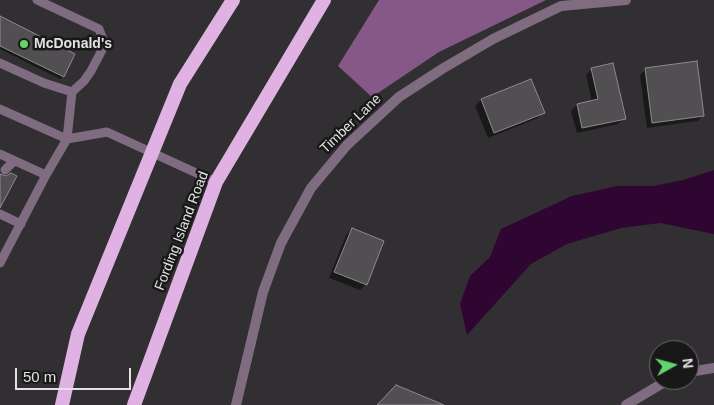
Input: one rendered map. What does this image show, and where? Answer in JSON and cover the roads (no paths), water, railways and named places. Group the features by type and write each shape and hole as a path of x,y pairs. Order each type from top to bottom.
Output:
{"highway":[{"path":"62,405 78,334 180,84 233,0"},
{"name":"Fording Island Road","path":"134,405 216,182 324,0"}],"street":[{"name":"Timber Lane","path":"236,405 264,292 281,243 312,188 346,145 399,97 442,68 493,39 561,6 626,0"},
{"path":"699,370 714,368"},
{"path":"626,405 651,390"}],"lane":[{"path":"0,263 67,139 72,92 84,81 98,57 104,42 103,36 93,26 37,0"},
{"path":"0,63 44,83 72,92"},
{"path":"0,109 67,139 107,132 216,182"},
{"path":"0,154 46,175"},
{"path":"5,170 14,161"},
{"path":"0,214 21,224"}],"place":[{"name":"McDonald's","path":"24,44"}]}
